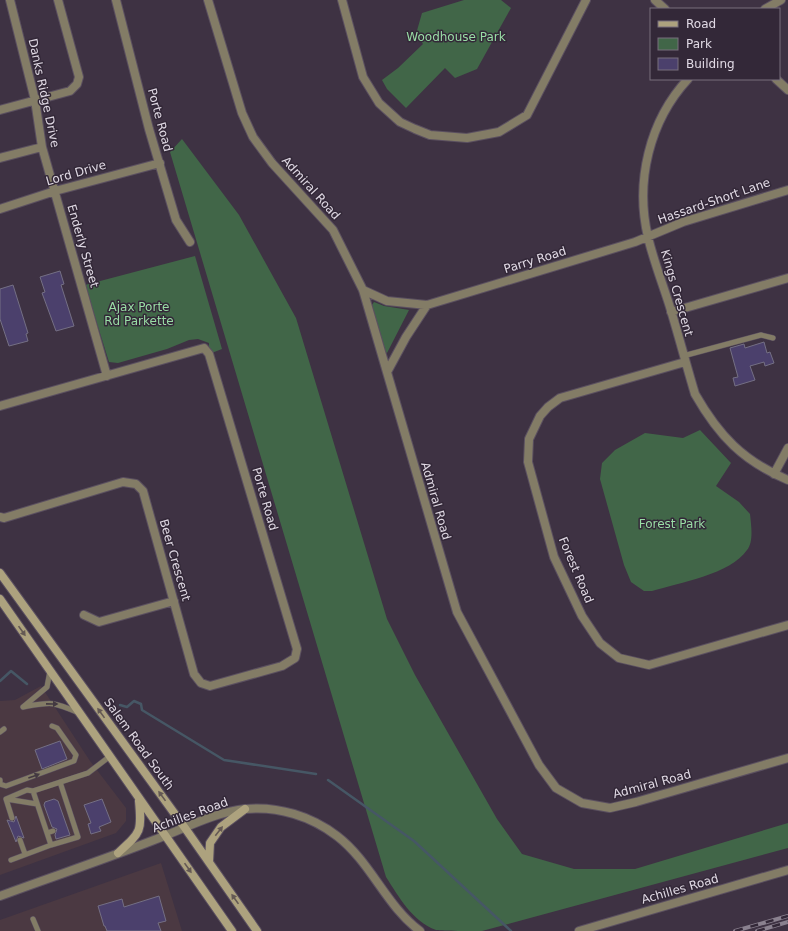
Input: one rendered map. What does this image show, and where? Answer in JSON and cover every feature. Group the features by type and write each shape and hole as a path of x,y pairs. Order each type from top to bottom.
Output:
{"main road":[{"name":"Salem Road South","path":"0,573 185,828 257,931"},
{"path":"0,599 232,931"},
{"path":"118,853 140,830 139,800"},
{"path":"209,862 210,843 221,827 245,809"}],"street":[{"name":"Danks Ridge Drive","path":"10,0 35,100 42,146 55,192"},
{"path":"0,110 70,91 77,84 79,77 58,0"},
{"name":"Porte Road","path":"116,0 176,220 190,242"},
{"name":"Admiral Road","path":"208,0 242,114 253,137 272,163 333,230 363,290 457,612 539,765 556,788 582,803 610,808 636,802 788,758"},
{"path":"342,0 363,77 379,103 400,122 430,135 467,138 499,132 527,115 586,0"},
{"path":"655,0 664,8"},
{"path":"767,8 781,0"},
{"name":"Kings Crescent","path":"687,80 676,92 662,114 647,154 644,199 648,237 695,394 718,431 734,447 751,461 788,480"},
{"path":"777,80 788,90"},
{"path":"0,158 42,146"},
{"name":"Lord Drive","path":"0,209 160,163"},
{"name":"Hassard-Short Lane","path":"648,237 683,222 788,190"},
{"name":"Enderly Street","path":"55,192 107,376"},
{"name":"Parry Road","path":"363,290 387,301 427,305 648,237"},
{"path":"671,312 788,278"},
{"path":"387,372 406,337 427,305"},
{"name":"Porte Road","path":"107,376 204,348 210,354 297,649 295,658"},
{"name":"Forest Road","path":"684,359 560,398 548,407 540,416 529,439 528,462 554,557 582,616 600,643 619,658 649,665 788,625"},
{"path":"0,406 107,376"},
{"path":"774,474 788,448"},
{"name":"Beer Crescent","path":"0,517 4,518 123,482 136,484 143,491 194,674 201,683 210,686 282,666 295,658"},
{"path":"84,616 99,622 174,601"},
{"name":"Achilles Road","path":"0,896 217,816 245,809 273,809 300,816 322,826 352,849 403,916 420,931"},
{"name":"Achilles Road","path":"580,931 788,870"}],"lane":[{"path":"684,359 761,335 773,338"},
{"path":"50,671 47,687 23,707 58,703 79,713"},
{"path":"0,780 0,784 6,786 74,761 76,755 57,728 52,726"},
{"path":"6,799 27,790 33,792 88,772 109,757"},
{"path":"11,860 78,837 60,782"},
{"path":"33,792 37,804 44,814 47,833 51,845"},
{"path":"6,799 37,804"},
{"path":"6,799 12,818"},
{"path":"61,809 68,806"},
{"path":"67,826 73,824"},
{"path":"47,833 53,831"},
{"path":"20,840 25,854"},
{"path":"34,919 38,931"}],"shaded area":[{"path":"41,686 90,761 126,808 126,821 116,833 0,875 0,701 15,700"},
{"path":"161,863 182,931 0,931 0,920"}],"green space":[{"name":"Woodhouse Park","path":"464,0 501,0 511,8 477,69 455,78 445,68 406,108 387,89 382,80 398,68 423,44 416,34 422,13"},
{"path":"182,139 239,215 296,318 387,619 415,675 497,819 522,854 574,869 635,869 788,823 788,848 482,931 436,930 420,921 407,908 386,877 170,152"},
{"name":"Ajax Porte Rd Parkette","path":"195,256 222,349 209,354 209,343 198,339 189,340 167,349 118,363 109,362 85,285"},
{"path":"374,302 384,306 409,310 387,353 385,352 372,305"},
{"name":"Forest Park","path":"700,430 731,463 716,486 739,502 750,514 752,533 751,542 747,550 739,558 717,571 676,585 652,591 644,591 631,582 624,565 600,479 602,463 615,450 645,433 683,438"}],"building":[{"path":"60,271 64,284 61,285 74,326 56,331 42,293 45,292 40,277"},
{"path":"13,285 28,333 26,334 28,341 9,346 0,319 0,289"},
{"path":"764,342 767,353 770,352 774,363 765,366 764,362 750,366 755,380 735,386 733,378 738,377 730,348 744,344 745,348"},
{"path":"60,741 67,759 42,769 35,750"},
{"path":"54,799 58,801 70,835 56,839 55,835 57,829 52,827 44,805 45,802"},
{"path":"102,799 111,822 99,827 101,831 91,834 88,824 91,823 84,805"},
{"path":"16,816 24,838 18,836 16,842 7,820 14,822"},
{"path":"159,896 166,921 158,923 161,931 107,931 98,906 122,899 124,907"}],"waterway":[{"path":"0,681 11,671 27,684"},
{"path":"120,705 127,707 134,701 141,704 142,710 224,760 316,774"},
{"path":"328,780 414,841 511,931"}],"railway":[{"path":"735,931 788,916"},
{"path":"757,931 788,922"}]}
